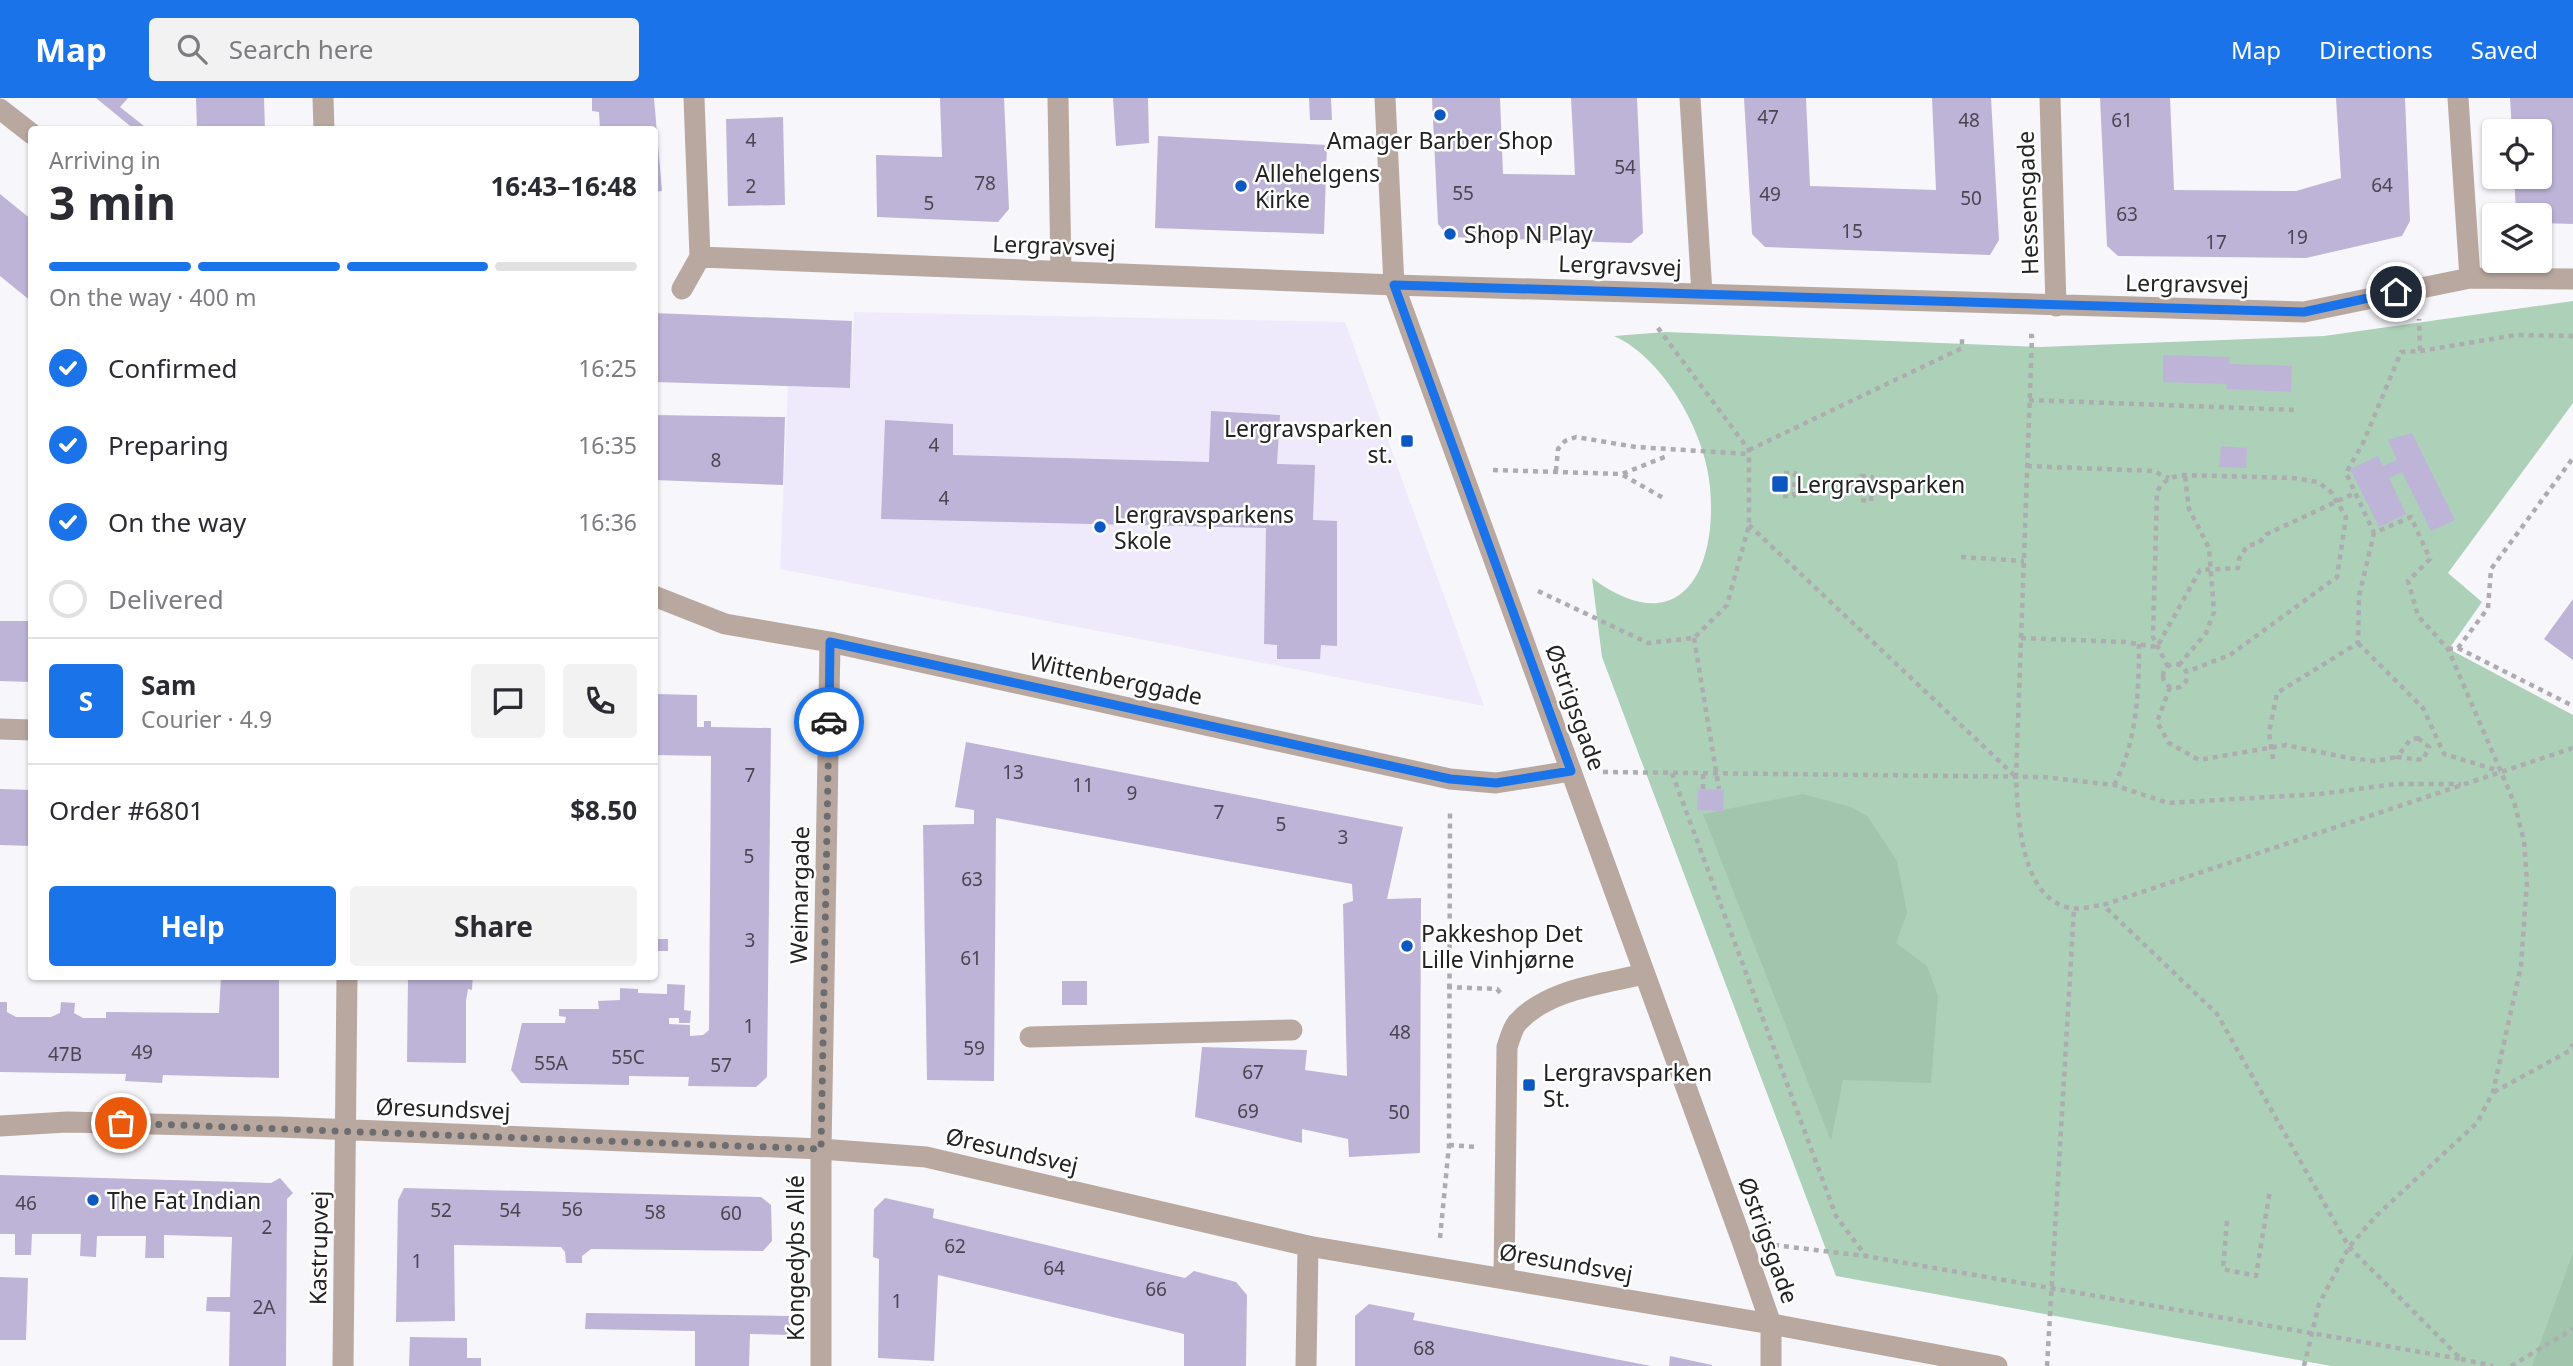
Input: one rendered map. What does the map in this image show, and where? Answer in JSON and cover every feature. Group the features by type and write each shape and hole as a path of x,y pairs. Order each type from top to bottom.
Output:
{"street":[{"path":"323,98 324,126"},
{"path":"682,289 700,257 694,98"},
{"path":"1058,98 1061,271"},
{"name":"Østrigsgade","path":"1385,98 1394,285 1771,1324 1771,1366"},
{"path":"1690,98 1702,294"},
{"name":"Hessensgade","path":"2050,98 2056,306"},
{"path":"2458,98 2470,278"},
{"path":"0,109 28,131"},
{"name":"Lergravsvej","path":"700,257 1394,285 2304,312 2470,278 2573,279"},
{"name":"Wittenberggade","path":"658,598 725,624 830,642 1450,779 1496,783 1571,771"},
{"name":"Weimargade","path":"821,1149 830,642"},
{"path":"0,730 28,730"},
{"path":"1504,1278 1507,1046 1515,1024 1533,1008 1559,996 1644,974"},
{"name":"Kastrupvej","path":"343,1366 346,980"},
{"path":"1030,1037 1292,1030"},
{"name":"Øresundsvej","path":"0,1126 67,1122 345,1130 821,1149 926,1157 1308,1245 1771,1324 1997,1366"},
{"name":"Kongedybs Allé","path":"821,1149 821,1366"},
{"path":"1306,1366 1308,1245"}],"path":[{"path":"2418,287 2420,351"},
{"path":"1499,573 1648,643 1694,638 1727,605 1749,525 1749,452 1655,327 1655,292"},
{"path":"2501,771 2444,754 2423,708 2358,643 2359,596 2374,533 2346,472 2363,443 2401,352 2516,335 2573,336"},
{"path":"2022,336 2032,336 2016,777 2018,824 2031,870 2042,889 2061,905 2074,909 2103,905 2573,748"},
{"path":"1556,471 1558,449 1565,441 1576,437 1636,447 1749,452 1962,348 1962,338"},
{"path":"2029,400 2296,410"},
{"path":"1461,469 1622,474 1667,456"},
{"path":"2458,648 2488,608 2491,569 2573,458"},
{"path":"2027,466 2153,471 2169,478 2293,478 2318,482 2339,501 2346,517 2337,577 2253,639 2214,663 2186,672"},
{"path":"1784,473 1795,473 1794,496 1783,496 1784,473"},
{"path":"1622,474 1665,499"},
{"path":"1861,476 1872,477 1871,500 1860,500 1861,476"},
{"path":"2168,667 2179,665 2211,625 2214,612 2212,568 2205,537 2189,509 2185,476"},
{"path":"2168,667 2153,637 2157,492 2169,478"},
{"path":"2157,648 2200,570 2238,568 2239,559 2247,546 2259,543 2267,534 2355,493"},
{"path":"2304,1366 2319,1304 2349,1247 2377,1215 2477,1123 2493,1092 2521,966 2527,881 2524,841 2514,802 2448,649 2418,616 2408,582 2430,559 2411,517 2374,533"},
{"path":"1749,525 2016,777"},
{"path":"1961,557 2024,561"},
{"path":"1694,638 1719,789"},
{"path":"2021,638 2139,644 2157,648"},
{"path":"2273,759 2269,733 2277,693 2358,643"},
{"path":"2114,785 2126,763 2139,695 2139,644"},
{"path":"2448,649 2458,648 2573,706"},
{"path":"2179,665 2186,672"},
{"path":"2168,667 2164,677 2170,687"},
{"path":"2170,687 2184,684 2186,672"},
{"path":"2170,687 2157,722 2161,733 2180,752 2199,760 2286,745 2366,760 2396,757 2423,760 2429,750 2422,739 2414,738 2396,757"},
{"path":"1571,771 2016,777 2114,785 2168,803 2320,794 2395,784 2466,784"},
{"path":"1672,773 1836,1216 1865,1256"},
{"path":"1703,774 1703,789"},
{"path":"1437,1267 1449,1145 1447,987 1450,779"},
{"path":"2103,905 2217,1014 2349,1247 2461,1359"},
{"path":"2047,1366 2074,909"},
{"path":"1447,987 1497,989 1524,1016"},
{"path":"2493,1092 2569,1051 2573,1044"},
{"path":"1449,1145 1468,1147"},
{"path":"2227,1221 2223,1269 2256,1276 2270,1190"},
{"path":"1742,1241 1865,1256 2053,1287 2231,1320 2313,1331 2493,1366"},
{"path":"2511,1366 2573,1329"}],"shaded area":[{"name":"Lergravsparkens Skole","path":"854,312 1345,322 1484,706 780,569 788,386 850,388"}],"green space":[{"name":"Lergravsparken","path":"2573,301 2573,403 2448,573 2482,602 2449,649 2573,715 2573,1366 2331,1366 1836,1276 1602,657 1592,578 1622,596 1648,603 1670,600 1687,589 1699,570 1707,546 1711,518 1707,466 1691,422 1665,379 1650,361 1614,336 1666,332 2040,347 2324,336"},
{"path":"1803,794 1851,807 1868,817 1897,861 1907,913 1896,943 1927,966 1938,996 1931,1083 1843,1080 1831,1141 1703,814"},
{"path":"2573,1253 2573,1366 2532,1366"}],"building":[{"path":"96,98 128,98 120,107 144,126 130,126"},
{"path":"196,98 264,98 265,126 197,126"},
{"path":"592,98 654,98 656,126 600,126 599,112 592,111"},
{"path":"940,98 1004,98 1009,209 998,222 877,217 876,155 942,157"},
{"path":"1113,98 1148,98 1149,143 1116,146"},
{"path":"1309,98 1331,98 1332,120 1310,120"},
{"path":"1432,98 1500,98 1503,174 1575,175 1571,98 1637,98 1643,233 1631,243 1449,237 1438,224"},
{"path":"1744,98 1806,98 1810,186 1936,190 1932,98 1991,98 1999,240 1990,255 1765,247 1752,234"},
{"path":"2100,98 2170,98 2174,190 2296,191 2341,178 2336,98 2405,98 2410,221 2402,236 2306,258 2118,256 2107,246"},
{"path":"2510,98 2573,98 2573,224 2552,223 2552,203 2516,203 2515,189 2552,189 2552,119 2511,119"},
{"path":"783,117 785,205 728,206 726,119"},
{"name":"Allehelgens Kirke","path":"1158,136 1327,145 1324,234 1155,228"},
{"path":"658,144 662,191 658,192"},
{"path":"0,194 28,217 28,299 0,276"},
{"path":"658,313 852,321 850,388 658,382"},
{"path":"2163,355 2230,357 2229,364 2292,366 2291,392 2226,389 2227,384 2163,382"},
{"path":"1211,411 1280,415 1277,464 1315,465 1313,520 1337,521 1337,646 1321,645 1320,659 1277,659 1277,645 1264,644 1266,528 881,519 885,420 953,424 953,455 1209,462"},
{"path":"658,415 785,417 783,485 658,480"},
{"path":"2412,433 2455,520 2431,531 2402,472 2389,478 2406,514 2379,527 2350,469 2378,456 2383,466 2397,460 2388,440"},
{"path":"2221,446 2247,448 2246,468 2219,467"},
{"path":"2573,599 2573,660 2544,639"},
{"path":"0,621 28,621 28,682 0,681"},
{"path":"658,694 697,695 697,727 704,727 704,721 711,721 711,727 771,728 767,1077 756,1087 688,1086 689,1077 629,1076 629,1085 521,1083 511,1070 522,1023 565,1023 566,1017 559,1016 559,1009 599,1009 598,1001 620,1000 620,988 638,989 638,993 667,994 667,984 685,985 684,1010 691,1011 690,1023 679,1023 679,1018 669,1018 669,1024 690,1025 690,1036 703,1035 709,1030 711,756 658,755"},
{"path":"966,742 1403,827 1387,899 1421,898 1420,1153 1349,1157 1348,1139 1302,1129 1302,1143 1195,1117 1202,1047 1307,1050 1305,1070 1347,1076 1343,904 1353,901 1352,884 996,818 994,1081 927,1080 923,825 974,824 974,810 955,807"},
{"path":"0,789 28,790 28,846 0,845"},
{"path":"1698,789 1724,790 1723,811 1697,810"},
{"path":"658,939 668,939 668,951 658,951"},
{"path":"221,980 279,980 279,1078 163,1075 162,1083 125,1081 126,1074 0,1072 0,1002 7,1002 7,1012 16,1017 51,1017 60,1013 61,1002 75,1003 74,1013 83,1018 106,1018 106,1012 219,1013"},
{"path":"408,980 473,980 472,990 468,989 466,1001 466,1063 407,1062"},
{"path":"1062,981 1087,981 1087,1005 1062,1005"},
{"path":"0,1175 271,1183 280,1178 293,1193 287,1199 286,1366 229,1366 230,1312 206,1311 207,1297 230,1297 232,1237 164,1235 164,1258 145,1258 146,1236 97,1236 96,1257 80,1256 81,1234 32,1234 31,1255 15,1255 15,1234 0,1234"},
{"path":"404,1188 761,1197 771,1205 772,1241 763,1251 591,1249 582,1256 582,1263 566,1263 565,1252 561,1247 454,1245 455,1321 396,1322 398,1200"},
{"path":"885,1198 934,1209 933,1218 1185,1278 1194,1271 1236,1282 1247,1295 1246,1366 1184,1366 1184,1334 938,1275 934,1361 878,1358 879,1259 873,1257 874,1209"},
{"path":"0,1277 28,1278 26,1340 0,1340"},
{"path":"1369,1304 1415,1313 1413,1320 1651,1366 1355,1366 1355,1316"},
{"path":"586,1313 790,1316 790,1335 750,1334 749,1366 695,1366 695,1331 585,1329"},
{"path":"410,1337 467,1338 467,1358 481,1358 481,1366 409,1366"},
{"path":"1670,1356 1712,1365 1712,1366 1669,1366"}],"way so far":[{"path":"121,1123 821,1149 829,722"}],"place":[{"name":"Amager Barber Shop","path":"1440,115"},
{"name":"Allehelgens Kirke","path":"1241,186"},
{"name":"Shop N Play","path":"1450,234"},
{"name":"Lergravsparken st.","path":"1407,441"},
{"name":"Lergravsparken","path":"1780,484"},
{"name":"Lergravsparkens Skole","path":"1100,527"},
{"name":"Pakkeshop Det Lille Vinhjørne","path":"1407,946"},
{"name":"Lergravsparken St.","path":"1529,1085"},
{"name":"The Fat Indian","path":"93,1200"}],"route":[{"path":"829,722 830,642 1450,779 1496,783 1571,771 1394,285 2304,312 2396,292"}]}
